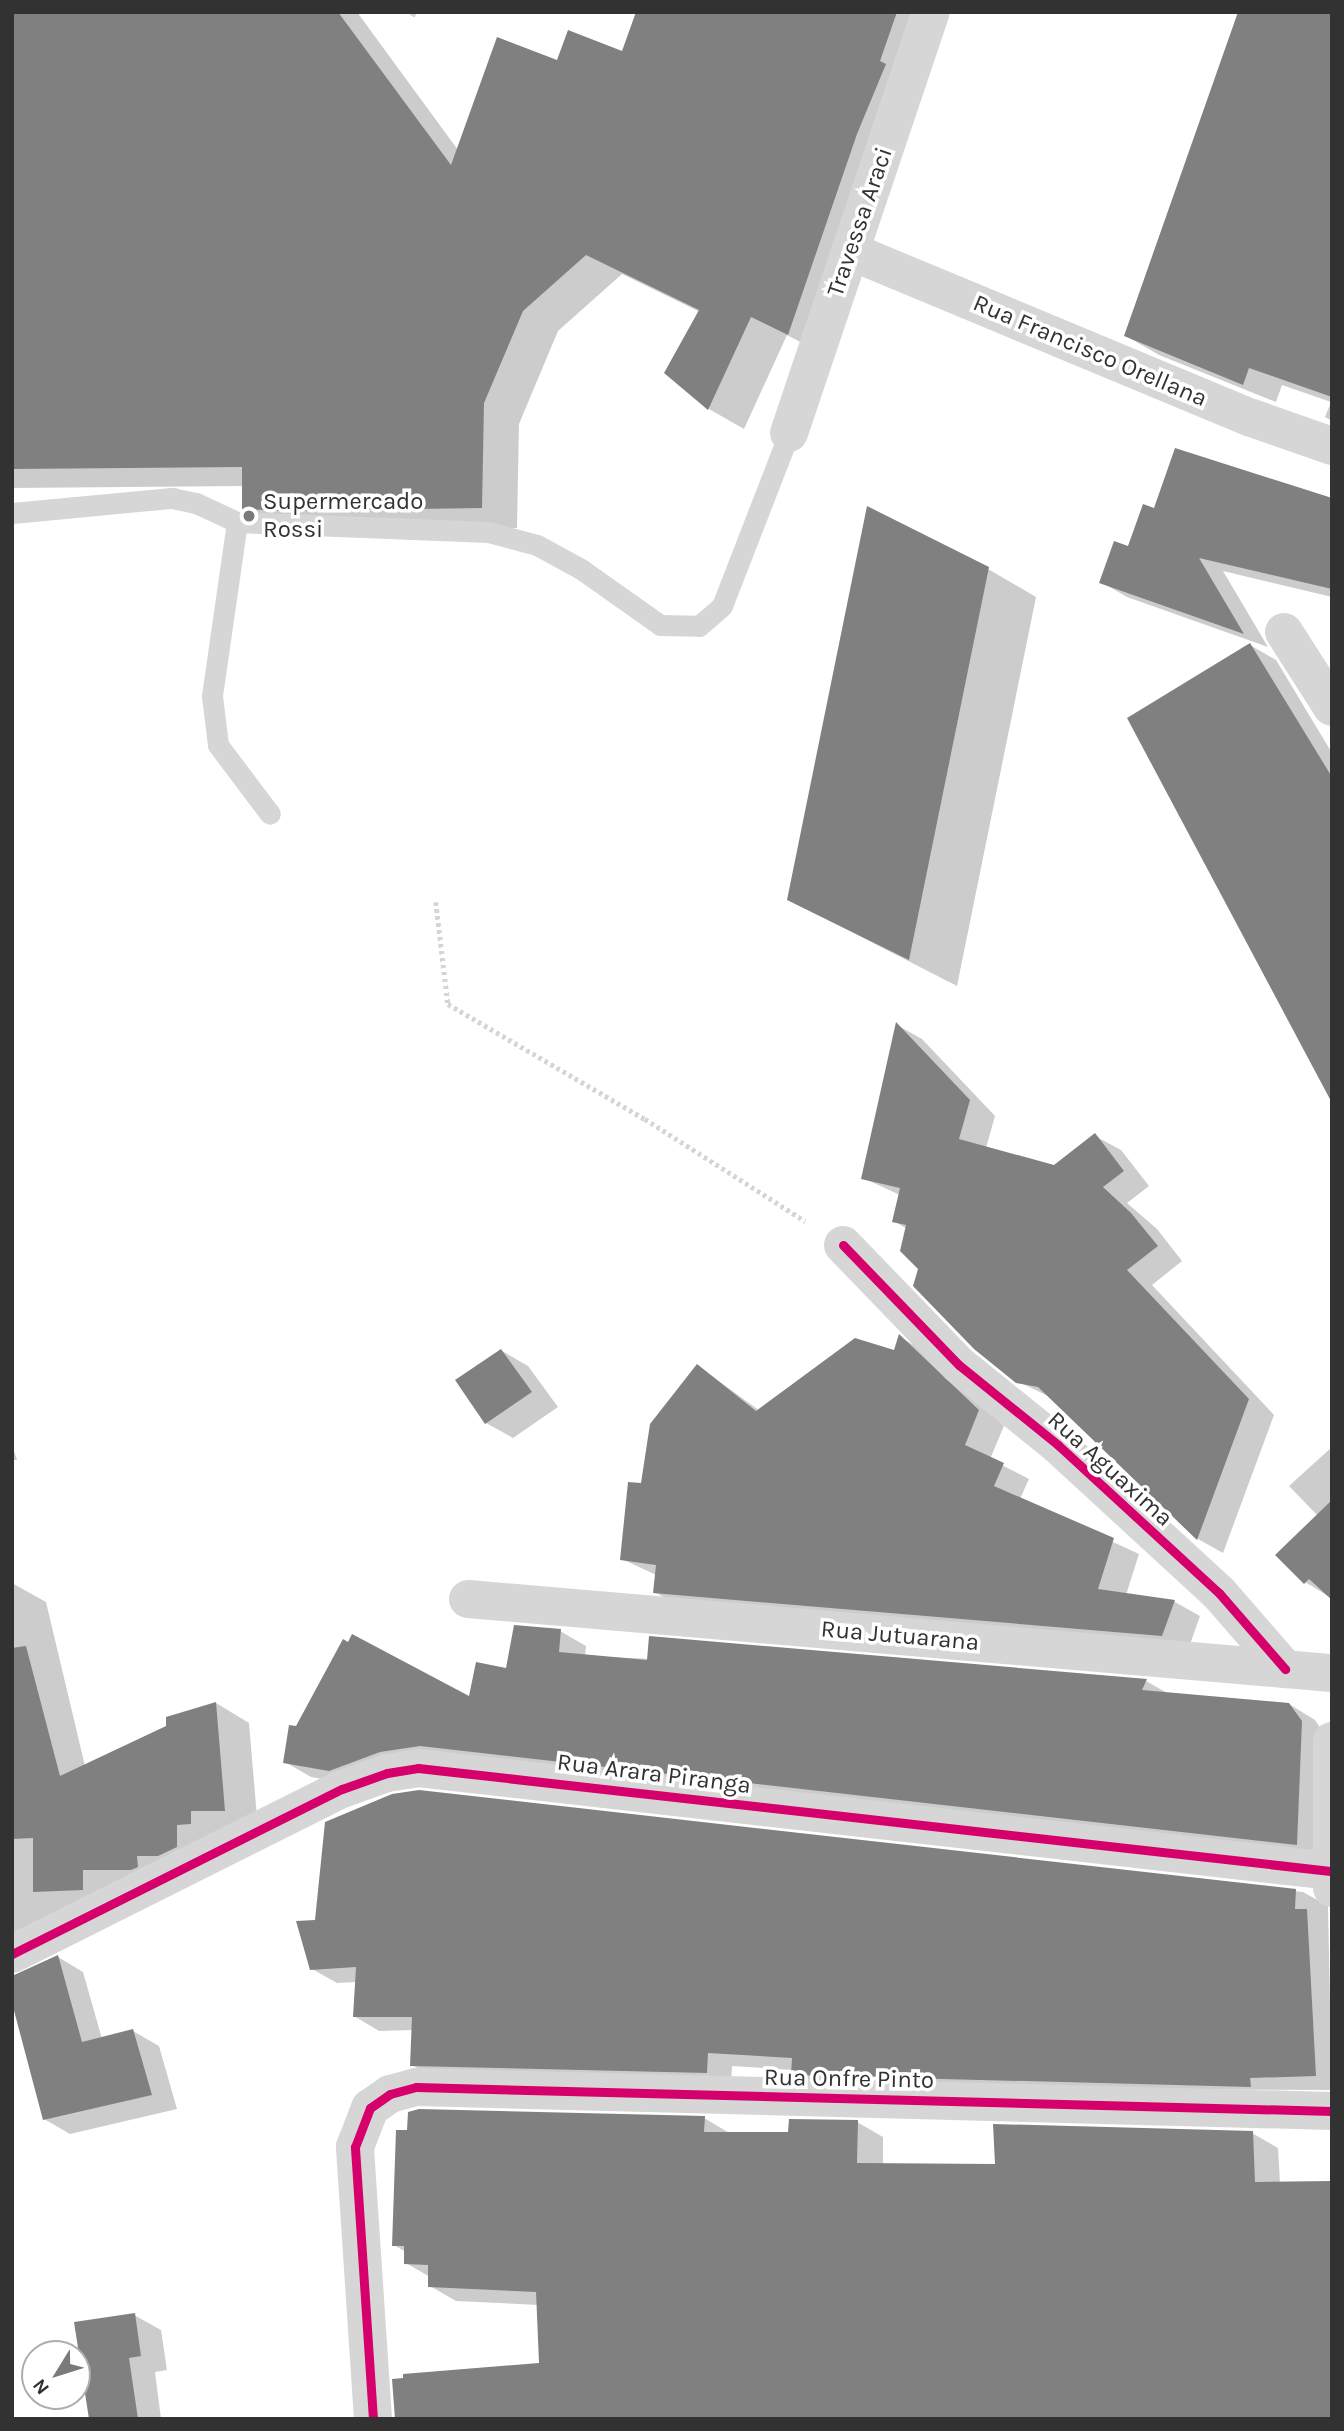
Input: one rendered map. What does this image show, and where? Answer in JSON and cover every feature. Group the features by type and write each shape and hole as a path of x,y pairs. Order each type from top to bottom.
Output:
{"street":[{"name":"Travessa Araci","path":"789,433 931,12"},
{"name":"Rua Francisco Orellana","path":"850,251 1240,413 1332,446"},
{"path":"1284,632 1332,707"},
{"name":"Rua Aguaxima","path":"843,1245 959,1365 1058,1445 1219,1593 1285,1670"},
{"name":"Rua Jutuarana","path":"468,1599 1332,1673"},
{"path":"1331,1879 1332,1741"},
{"name":"Rua Arara Piranga","path":"12,1954 342,1789 387,1773 418,1768 1331,1879"},
{"name":"Rua Onfre Pinto","path":"373,2419 355,2147 370,2108 390,2094 416,2087 1332,2110"}],"lane":[{"path":"12,513 172,498 196,503 237,522 489,532 537,545 581,569 660,625 699,626 722,607 789,433"},
{"path":"237,522 212,696 218,745 270,814"}],"path":[{"path":"436,902 448,1004 645,1119 843,1245"}],"building":[{"path":"12,12 338,12 451,165 497,37 557,60 568,30 622,51 636,12 897,12 880,61 886,64 857,134 788,335 751,317 708,410 664,373 699,310 586,255 523,311 484,403 482,508 286,511 242,509 242,467 12,469"},
{"path":"1238,12 1332,12 1332,397 1249,368 1243,385 1124,336"},
{"path":"1175,448 1332,498 1332,589 1199,558 1244,634 1099,583 1114,541 1128,546 1143,504 1154,508"},
{"path":"867,506 989,567 909,960 787,900"},
{"path":"1250,643 1332,777 1332,1103 1127,718"},
{"path":"896,1022 970,1100 959,1139 1054,1165 1095,1133 1124,1171 1103,1187 1131,1213 1158,1246 1127,1270 1249,1399 1197,1540 1038,1387 1016,1383 974,1349 913,1286 918,1269 900,1251 906,1225 892,1222 900,1188 861,1179"},
{"path":"899,1334 979,1410 965,1445 1004,1463 994,1486 1114,1538 1098,1589 1175,1600 1162,1636 653,1593 656,1565 620,1560 628,1482 641,1483 650,1424 697,1364 756,1411 855,1338 894,1350"},
{"path":"501,1349 532,1392 485,1424 455,1380"},
{"path":"1332,1500 1332,1600 1309,1579 1304,1584 1275,1555"},
{"path":"514,1625 561,1629 559,1652 647,1660 649,1636 1147,1679 1142,1690 1289,1703 1302,1721 1297,1845 420,1746 380,1752 329,1771 283,1763 289,1725 296,1726 343,1639 348,1642 352,1634 469,1696 476,1662 506,1668"},
{"path":"26,1646 60,1776 166,1726 166,1717 216,1702 225,1811 191,1811 191,1824 177,1825 177,1847 158,1856 137,1856 138,1867 131,1870 83,1870 83,1890 33,1892 33,1838 12,1839 12,1648"},
{"path":"419,1790 1296,1889 1295,1909 1307,1909 1316,2076 1250,2078 1251,2087 791,2075 792,2058 708,2053 707,2073 410,2066 412,2017 353,2017 356,1967 310,1970 296,1921 315,1920 325,1822 392,1794"},
{"path":"58,1955 82,2042 133,2029 152,2095 43,2120 12,2003 12,1976"},
{"path":"419,2109 705,2116 704,2132 788,2132 789,2119 858,2120 857,2163 995,2164 993,2124 1253,2131 1255,2182 1332,2181 1332,2419 395,2419 392,2379 403,2378 403,2374 539,2363 536,2292 428,2287 428,2265 404,2264 404,2246 392,2246 396,2130 407,2130 408,2112"},
{"path":"135,2313 141,2356 129,2358 138,2419 89,2419 91,2340 77,2340 74,2322"}],"cycle path":[{"path":"843,1245 959,1365 1058,1445 1219,1593 1285,1669"},
{"path":"12,1954 342,1789 387,1773 418,1768 1330,1871"},
{"path":"373,2419 355,2147 370,2108 390,2094 416,2087 1332,2111"}],"place":[{"name":"Supermercado Rossi","path":"249,516"}]}
